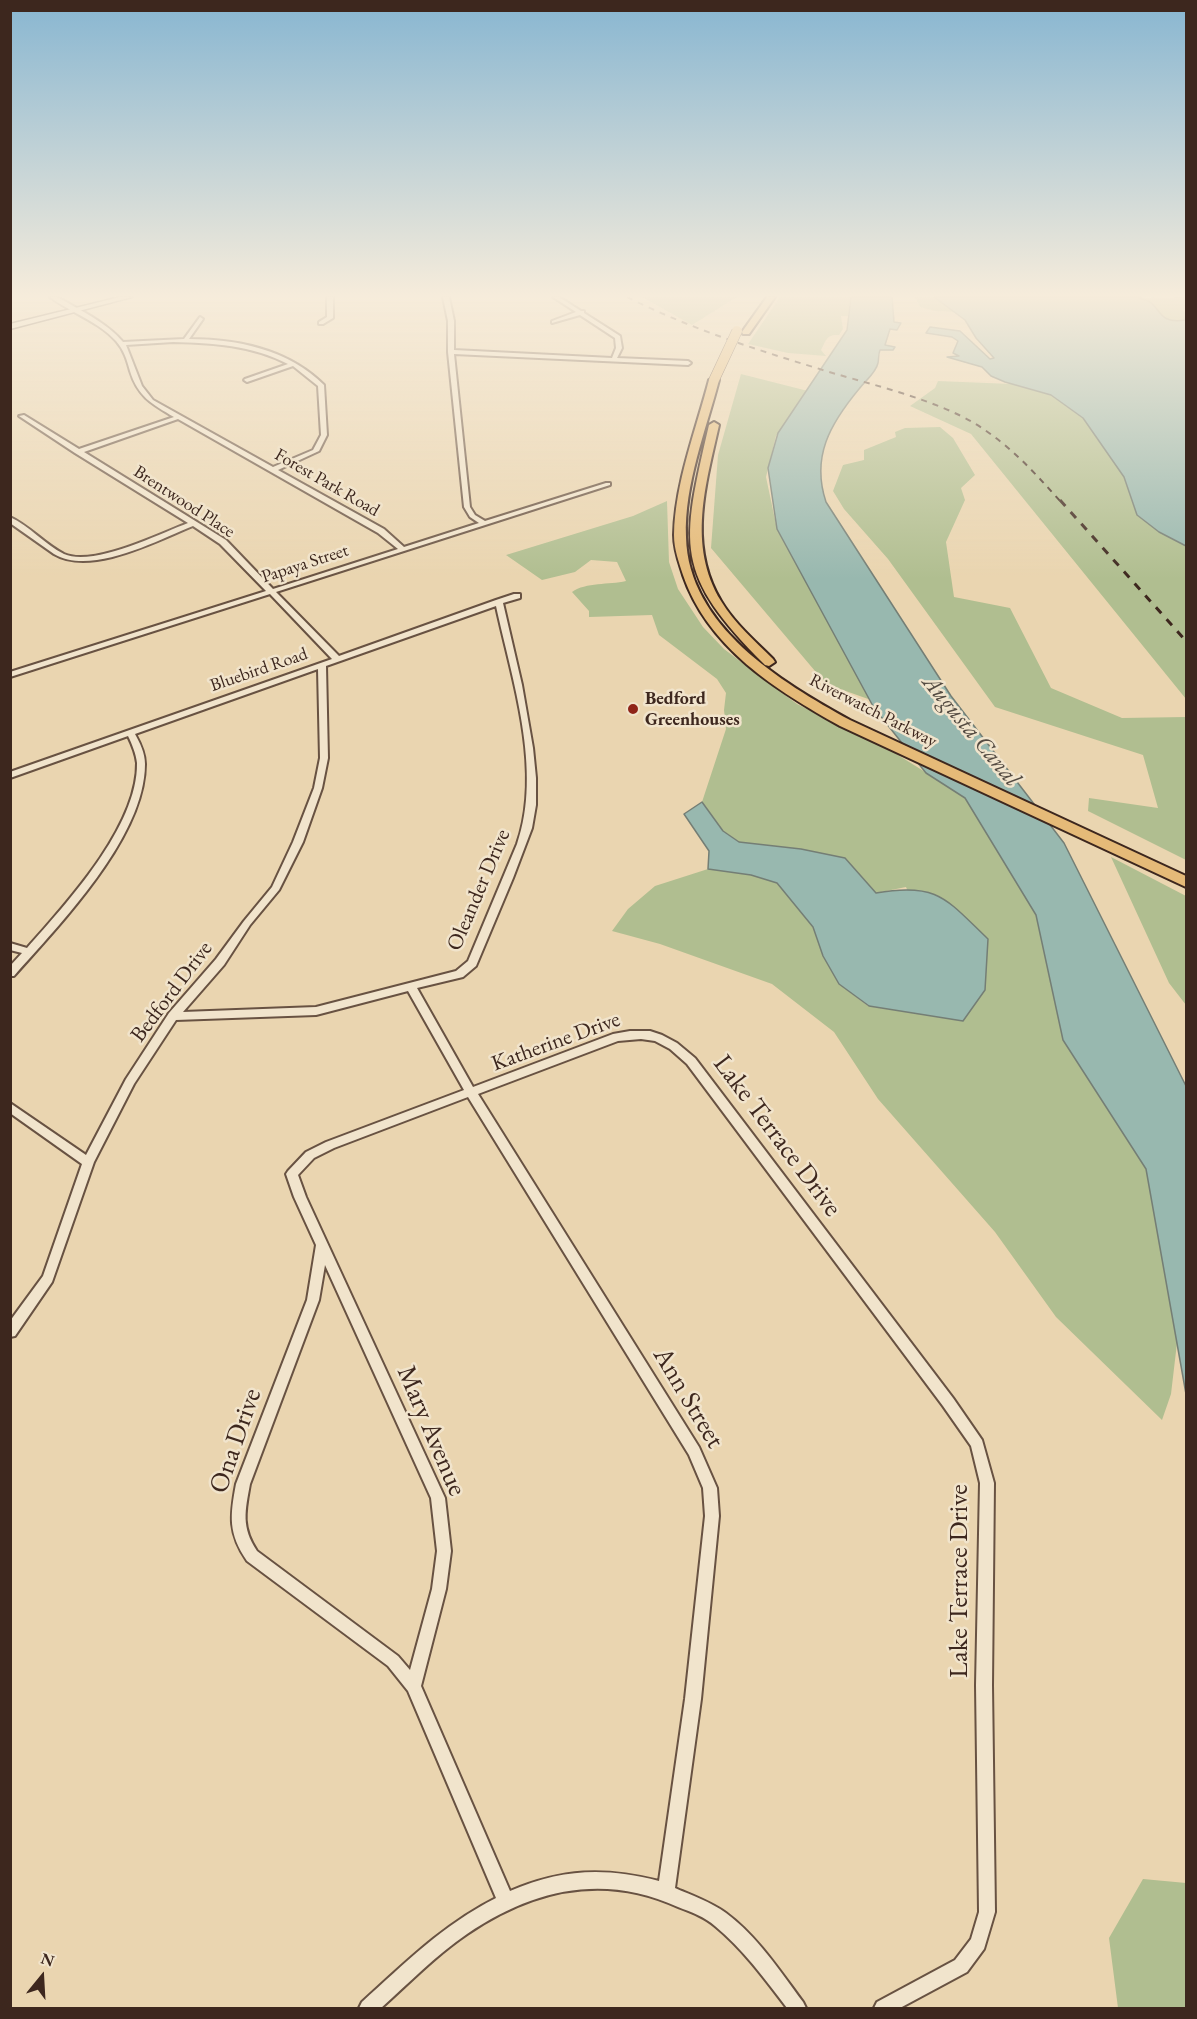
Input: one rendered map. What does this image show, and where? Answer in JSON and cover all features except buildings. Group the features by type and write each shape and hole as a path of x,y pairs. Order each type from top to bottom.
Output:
{"main road":[{"name":"Riverwatch Parkway","path":"717,391 679,534 686,574 693,592 720,630 762,670 787,689 849,724 1186,882"},
{"name":"Riverwatch Parkway","path":"718,391 695,509 693,542 696,561 712,599 746,640 801,686 840,708 1186,870"}],"street":[{"name":"Forest Park Road","path":"142,391 176,418 275,469 381,531 404,550"},
{"path":"275,469 316,451 324,435 321,391"},
{"path":"455,391 467,507 472,516 484,524"},
{"name":"Brentwood Place","path":"22,416 223,542 338,660"},
{"path":"77,452 176,418"},
{"name":"Papaya Street","path":"10,675 608,484"},
{"path":"10,519 64,556 81,561 99,558 194,523"},
{"name":"Bluebird Road","path":"10,775 517,596"},
{"name":"Oleander Drive","path":"173,1016 316,1011 459,974 472,963 528,826 533,785 519,696 499,603"},
{"name":"Bedford Drive","path":"10,1332 48,1278 88,1162 130,1082 173,1016 276,888 298,842 318,788 324,758 322,666"},
{"path":"10,973 97,871 117,838 137,788 141,763 137,746 130,733"},
{"path":"10,946 28,952"},
{"name":"Ann Street","path":"412,988 472,1094 694,1450 710,1488 712,1516 693,1699 666,1890"},
{"name":"Katherine Drive","path":"472,1094 617,1037 654,1034"},
{"name":"Lake Terrace Drive","path":"654,1034 671,1042 691,1062 948,1402 977,1444 987,1483 984,1685 987,1912 978,1943 961,1966 882,2008"},
{"name":"Mary Avenue","path":"412,1686 439,1589 444,1551 438,1498 292,1174 310,1155 472,1094"},
{"path":"10,1107 88,1162"},
{"name":"Ona Drive","path":"322,1244 313,1300 243,1484 237,1514 240,1539 252,1556 393,1660 412,1686"},
{"path":"412,1686 506,1902"},
{"path":"368,2008 461,1929 506,1902 549,1886 581,1880 619,1878 666,1890 719,1918 772,1974 797,2008"}],"green space":[{"path":"736,391 808,391 776,436 766,477 777,529 871,700 826,684 711,548 718,455"},
{"path":"931,391 1038,391 1051,395 1083,418 1124,477 1137,515 1159,532 1186,546 1186,699 971,434 910,406"},
{"path":"940,427 953,438 975,475 961,488 965,500 946,542 954,597 1010,608 1051,688 1122,718 1186,717 1186,860 1088,811 1089,798 1158,808 1143,755 995,707 888,559 844,509 833,491 843,465 864,460 864,450 896,437 895,432 905,428"},
{"path":"667,501 669,562 678,589 703,627 724,649 797,704 890,750 965,797 1036,915 1063,1040 1146,1169 1177,1343 1171,1394 1162,1420 1056,1317 995,1232 878,1099 834,1032 772,984 660,944 612,931 628,909 655,886 708,869 751,875 777,883 813,927 823,956 839,984 868,1006 963,1021 906,887 876,893 845,858 801,849 739,842 723,831 702,802 726,729 724,710 726,693 717,679 659,635 652,615 589,617 589,611 572,592 591,585 626,581 617,562 591,560 575,572 542,580 506,555 633,516"},
{"path":"1111,857 1186,896 1186,1005 1169,983"},
{"path":"1143,1879 1186,1883 1186,2008 1118,2008 1109,1938"}],"water":[{"name":"Augusta Canal","path":"806,391 858,391 840,415 826,442 821,470 826,502 951,696 1064,843 1186,1086 1186,1394 1146,1169 1063,1040 1036,915 965,798 926,773 874,708 777,529 768,468 778,433"},
{"path":"1038,391 1186,391 1186,546 1159,532 1137,515 1124,477 1083,418 1051,395"},
{"path":"702,802 723,831 739,842 801,849 845,858 876,893 897,890 928,892 940,897 962,913 988,939 985,990 963,1021 869,1006 839,984 823,956 813,927 777,883 751,875 708,869 709,851 684,814"}],"railway":[{"path":"894,391 943,408 987,431 1031,469 1061,502"},
{"path":"1060,500 1186,641"}],"place":[{"name":"Bedford Greenhouses","path":"633,709"}]}
